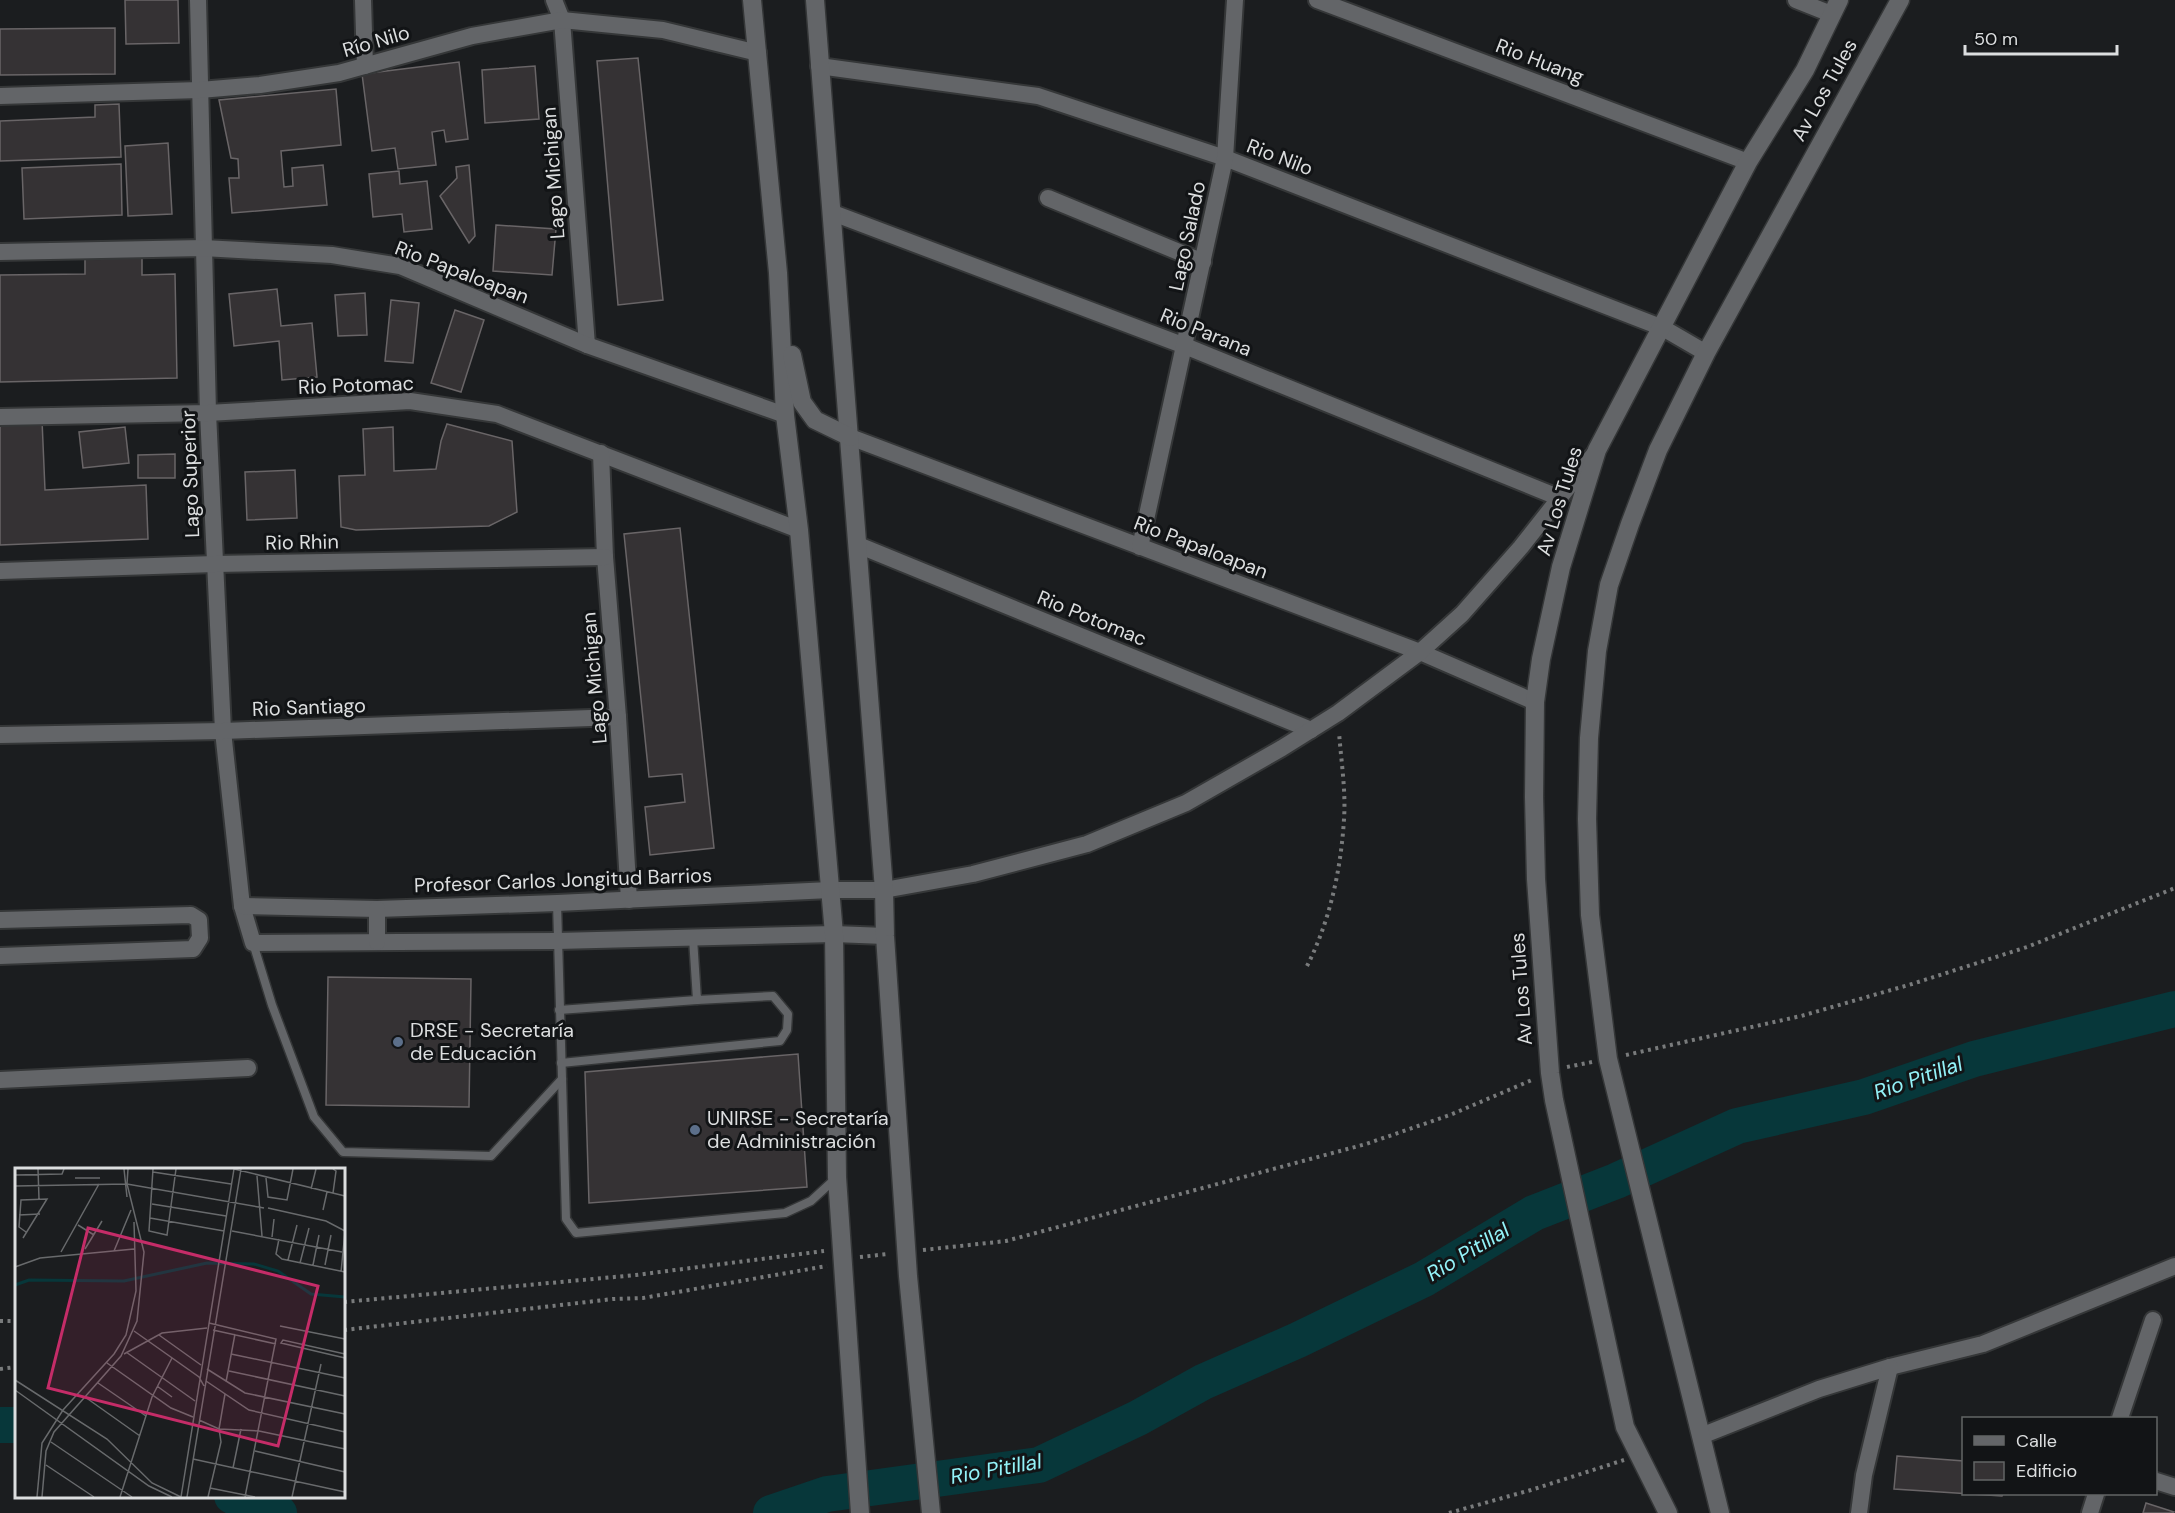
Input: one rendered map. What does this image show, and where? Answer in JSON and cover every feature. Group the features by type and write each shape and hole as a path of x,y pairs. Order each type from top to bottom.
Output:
{"street":[{"name":"Lago Superior","path":"198,0 208,413 223,731 242,906 253,943"},
{"path":"363,0 365,66"},
{"name":"Lago Michigan","path":"554,0 562,20 586,345"},
{"path":"752,0 778,273 785,416 799,530 834,934 837,1177 860,1513"},
{"path":"815,0 884,890 906,1252 932,1513"},
{"name":"Lago Salado","path":"1140,547 1225,158 1235,0"},
{"name":"Rio Huang","path":"1317,0 1748,162"},
{"path":"1796,0 1835,7"},
{"name":"Av Los Tules","path":"1720,1513 1608,1059 1590,915 1587,830 1589,738 1597,651 1609,585 1658,450 1706,353 1900,0"},
{"name":"Av Los Tules","path":"1668,1513 1625,1427 1554,1100 1536,879 1535,702 1541,659 1561,567 1597,450 1663,328 1748,162 1805,70 1835,7"},
{"name":"Río Nilo","path":"0,96 200,90 260,85 339,73 472,36 562,20 663,30 758,53"},
{"name":"Rio Nilo","path":"819,66 1038,96 1225,158 1663,328 1706,353"},
{"path":"1048,198 1203,262"},
{"name":"Rio Parana","path":"833,213 1185,346 1560,498"},
{"name":"Rio Papaloapan","path":"0,252 203,248 332,255 400,266 586,345 785,416"},
{"path":"778,273 785,299 788,332 802,402 815,420 850,437"},
{"name":"Rio Potomac","path":"0,417 208,413 410,401 497,414 799,530"},
{"name":"Rio Papaloapan","path":"850,437 1420,652 1535,702"},
{"name":"Profesor Carlos Jongitud Barrios","path":"242,906 377,909 830,890 884,890 973,874 1086,844 1186,803 1338,713 1420,652 1462,614 1521,547 1597,450"},
{"name":"Lago Michigan","path":"601,453 605,558 618,717 629,900"},
{"name":"Rio Potomac","path":"858,545 1311,730"},
{"name":"Rio Rhin","path":"0,571 215,564 605,558"},
{"name":"Rio Santiago","path":"0,735 223,731 618,717"},
{"path":"376,942 377,909"},
{"path":"0,920 191,915 199,920 200,938 193,950 0,956"},
{"path":"253,943 557,941 834,934 885,936"},
{"path":"0,1080 248,1068"},
{"path":"1701,1436 1819,1389 1890,1367 1983,1344 2175,1266"},
{"path":"2121,1417 2153,1320"},
{"path":"1859,1513 1864,1475 1890,1367"},
{"path":"2157,1481 2175,1487"},
{"path":"2090,1513 2096,1495"}],"lane":[{"path":"557,903 566,1219 576,1233 785,1213 811,1201 837,1177"},
{"path":"693,938 697,1000"},
{"path":"253,943 272,1005 314,1117 343,1152 491,1156 562,1079"},
{"path":"559,1010 773,996 788,1014 787,1030 780,1041 561,1063"}],"path":[{"path":"1307,966 1320,941 1337,877 1344,817 1338,713"},
{"path":"345,1302 906,1252"},
{"path":"345,1330 613,1299 643,1298 841,1256"},
{"path":"0,1369 15,1367"},
{"path":"1449,1513 1531,1491 1638,1455"}],"building":[{"path":"125,0 178,0 179,43 126,44"},
{"path":"115,28 115,74 0,75 0,29"},
{"path":"638,58 663,300 618,305 597,61"},
{"path":"459,62 468,139 446,142 444,130 432,132 436,165 398,169 395,148 372,151 362,74"},
{"path":"535,66 539,119 485,123 482,70"},
{"path":"336,89 341,145 281,151 284,187 293,186 292,168 323,165 327,205 232,213 229,178 239,178 238,159 231,158 219,100"},
{"path":"119,104 121,157 0,161 0,121 95,117 95,105"},
{"path":"168,143 172,214 128,216 125,146"},
{"path":"121,164 122,215 24,219 22,168"},
{"path":"469,165 475,236 469,243 440,196 457,178 456,167"},
{"path":"399,171 400,184 427,181 432,229 404,232 402,214 373,217 369,174"},
{"path":"496,225 556,229 552,275 493,271"},
{"path":"142,255 142,275 175,274 177,378 0,382 0,275 85,274 85,256"},
{"path":"277,289 281,326 312,323 317,377 282,380 279,341 234,346 229,294"},
{"path":"365,293 367,335 338,336 335,295"},
{"path":"391,300 419,303 413,363 385,361"},
{"path":"455,310 484,320 461,392 431,383"},
{"path":"42,420 45,490 146,485 148,539 0,545 0,421"},
{"path":"447,424 512,441 517,512 489,526 356,530 341,527 339,476 365,475 363,429 393,427 394,471 436,469"},
{"path":"125,427 129,463 83,468 79,432"},
{"path":"175,454 175,478 138,478 138,455"},
{"path":"295,470 297,518 247,520 245,472"},
{"path":"680,528 714,848 650,855 645,807 685,802 682,774 649,777 624,534"},
{"name":"DRSE - Secretaría de Educación","path":"328,977 471,979 469,1107 326,1105"},
{"name":"UNIRSE - Secretaría de Administración","path":"798,1054 807,1187 589,1203 585,1072"},
{"path":"1897,1456 1962,1461 1962,1494 1894,1489"},
{"path":"2146,1503 2174,1512 2143,1513"}],"waterway":[{"name":"Rio Pitillal","path":"771,1513 827,1494 1039,1465 1138,1418 1203,1382 1298,1340 1424,1279 1534,1213 1616,1181 1737,1126 1864,1097 1974,1059 2175,1009"},
{"name":"Rio Pitillal","path":"0,1425 15,1425"},
{"name":"Rio Pitillal","path":"238,1498 279,1513"}],"place":[{"name":"DRSE - Secretaría de Educación","path":"398,1042"},
{"name":"UNIRSE - Secretaría de Administración","path":"695,1130"}]}
